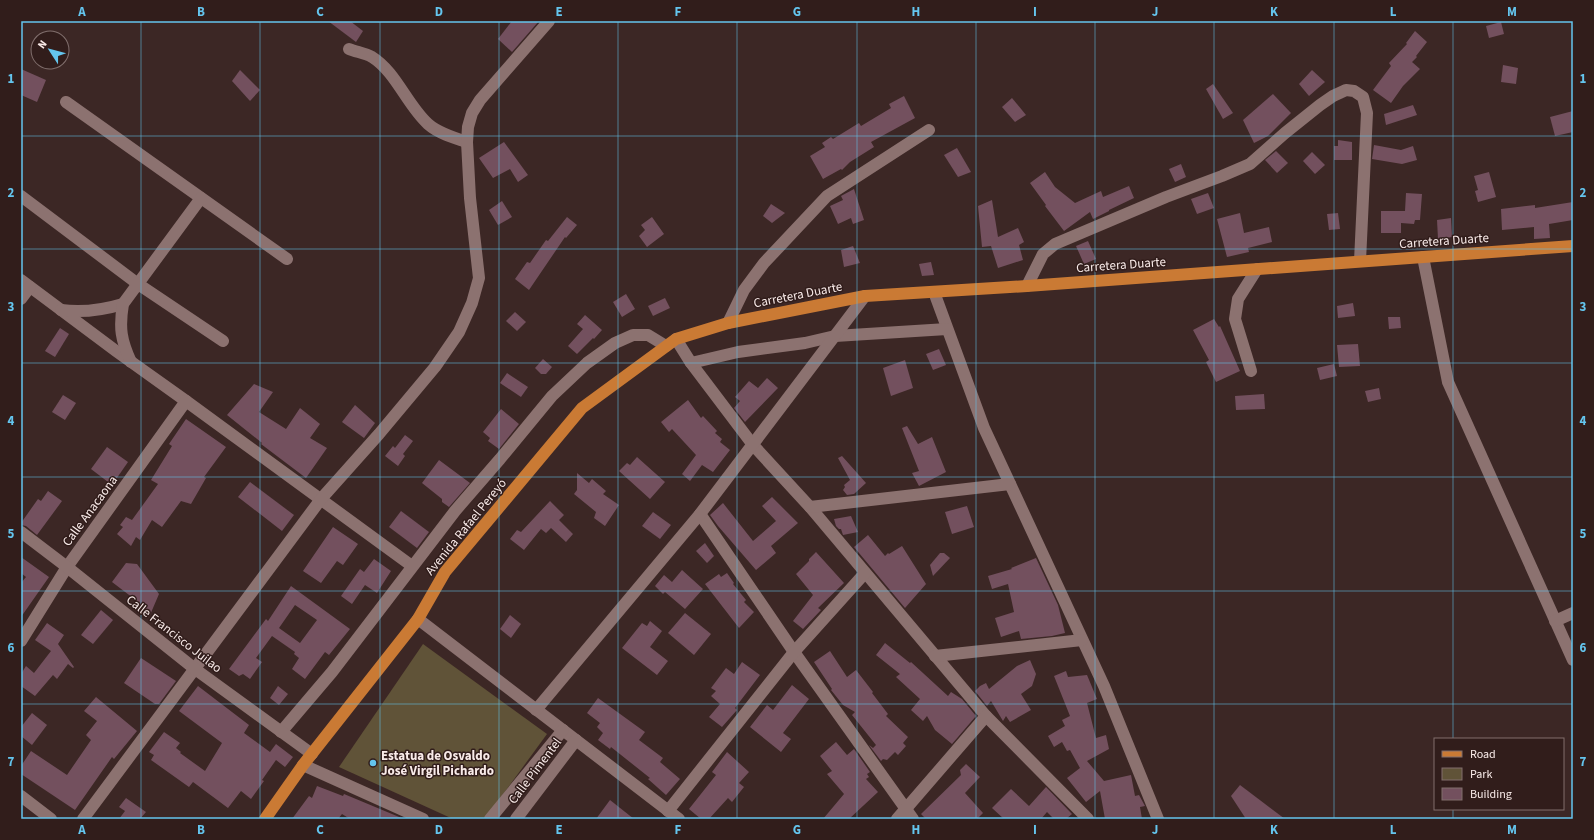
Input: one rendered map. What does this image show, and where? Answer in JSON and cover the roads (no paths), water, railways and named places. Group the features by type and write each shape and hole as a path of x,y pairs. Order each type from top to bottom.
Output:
{"main road":[{"name":"Carretera Duarte","path":"676,339 728,323 865,296 1027,286 1573,246"},
{"name":"Avenida Rafael Pereyó","path":"265,819 303,765 418,619 445,572 582,408 676,339"}],"street":[{"path":"83,819 321,499 379,434 435,367 459,332 472,303 479,278 470,198 467,142 468,127 472,113 480,100 549,21"},
{"path":"349,49 372,57 386,69 412,108 429,125 448,135 467,142"},
{"path":"1027,286 1043,254 1055,244 1166,197 1250,164 1320,105 1333,96 1346,90 1354,91 1363,97 1367,113 1360,261"},
{"path":"66,102 287,259"},
{"path":"728,323 744,290 764,263 827,196 929,130"},
{"path":"21,196 138,284 224,341"},
{"path":"131,363 123,345 121,333 120,320 123,304 201,198"},
{"path":"1423,257 1448,382 1573,660"},
{"path":"1251,371 1235,319 1238,299 1257,269"},
{"path":"21,299 26,283 131,363 186,401 412,566"},
{"path":"934,292 984,428 1104,686 1158,819"},
{"path":"536,710 700,514 865,296"},
{"path":"62,310 97,310 123,304"},
{"path":"691,363 738,352 805,343 835,336 947,329"},
{"path":"281,732 332,672 455,510 500,459 552,396 587,363 615,343 633,335 648,335 666,346"},
{"path":"676,339 691,363 753,445 810,507 986,716 1088,819"},
{"name":"Calle Anacaona","path":"21,641 67,567 186,401"},
{"path":"810,507 1010,484"},
{"path":"700,514 794,652 913,819"},
{"name":"Calle Francisco Juilao","path":"21,532 195,669 312,754"},
{"path":"668,811 794,652 865,573"},
{"path":"1555,621 1573,613"},
{"path":"418,619 679,819"},
{"path":"935,656 1082,640"},
{"path":"897,819 986,716"},
{"name":"Calle Pimentel","path":"490,819 563,730"},
{"name":"Calle Pimentel","path":"516,819 576,740"},
{"path":"303,765 424,819"},
{"path":"21,796 51,819"}],"place":[{"name":"Estatua de Osvaldo José Virgil Pichardo","path":"373,763"}]}
